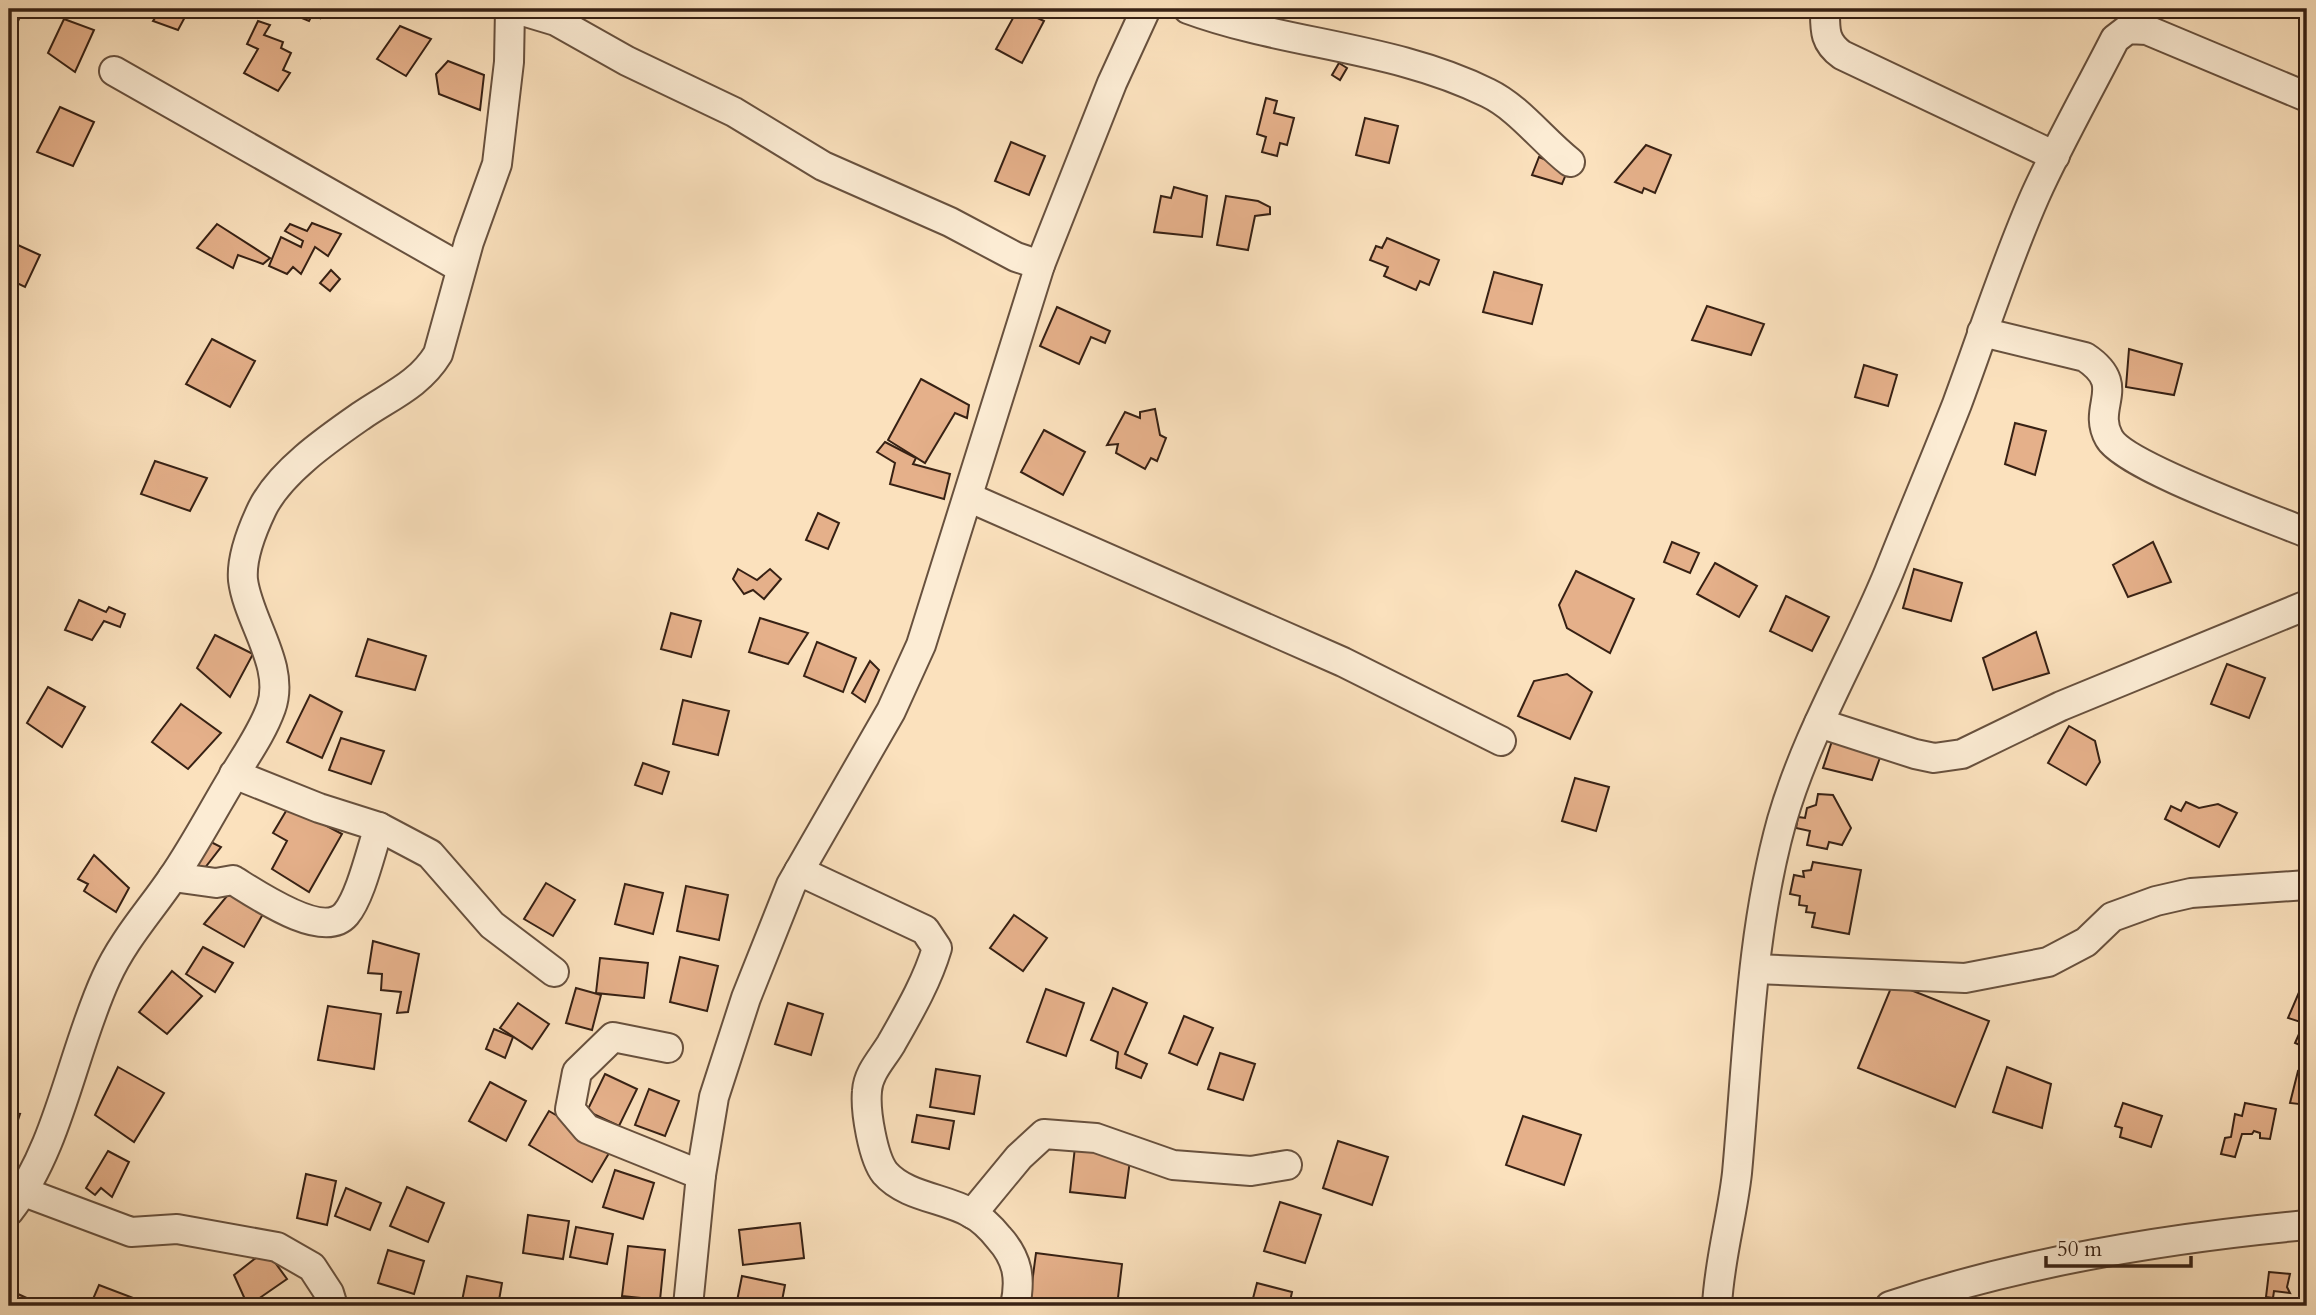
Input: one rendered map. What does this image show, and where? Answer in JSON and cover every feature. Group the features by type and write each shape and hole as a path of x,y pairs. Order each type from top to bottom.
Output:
{"street":[{"path":"688,1306 701,1175 714,1097 742,1010 799,871 891,711 921,645 1040,265 1112,83 1146,9"},
{"path":"1188,9 1257,29 1407,62 1490,93 1570,162"},
{"path":"1825,9 1825,34 1831,47 1842,55 2055,156"},
{"path":"332,1306 329,1293 312,1267 276,1247 177,1229 131,1232 17,1202 121,947 173,877 272,706 271,666 243,581 243,565 263,507 290,471 360,417 410,386 430,368 439,354 450,320 461,268 501,146 510,10 556,21 627,61 734,112 823,166 950,222 1016,257 1040,265"},
{"path":"1717,1306 1723,1245 1736,1177 1755,970 1766,891 1783,818 1819,723 1876,604 1957,403 2001,278 2055,156 2115,39 2132,19 2147,30 2307,97"},
{"path":"114,71 461,268"},
{"path":"1982,332 2085,357 2099,366 2107,378 2105,428 2110,440 2120,449 2147,466 2307,533"},
{"path":"968,497 1343,662 1501,741"},
{"path":"1819,723 1914,754 1934,758 1962,754 2061,706 2307,605"},
{"path":"234,774 319,808 379,827 430,854 492,925 554,972"},
{"path":"173,877 216,883 233,880 313,923 329,923 344,917 352,905 379,827"},
{"path":"799,871 925,930 933,938 937,948 933,961 904,1021 869,1077 867,1102 876,1159 886,1174 901,1186 972,1213 1006,1245 1018,1265 1015,1306"},
{"path":"1755,970 1965,978 2048,962 2086,942 2112,917 2156,901 2191,893 2307,885"},
{"path":"668,1048 612,1037 578,1072 570,1109 587,1129 701,1175"},
{"path":"972,1213 1019,1157 1044,1134 1096,1138 1173,1165 1251,1171 1287,1165"},
{"path":"1890,1306 1933,1292 2153,1242 2307,1225"}],"building":[{"path":"9,9 23,9 10,41 9,40"},
{"path":"140,9 179,9 177,13 185,17 178,30 153,21 155,18"},
{"path":"280,9 321,9 320,18 312,15 309,21"},
{"path":"1018,9 1044,21 1022,63 996,49"},
{"path":"64,19 94,30 75,72 48,53"},
{"path":"258,21 270,25 264,35 283,42 281,48 291,53 283,70 290,73 278,91 244,73 258,49 247,44"},
{"path":"400,26 431,39 406,76 377,59"},
{"path":"448,61 484,75 480,110 439,94 436,74"},
{"path":"1339,63 1347,68 1340,80 1332,75"},
{"path":"1266,98 1277,101 1274,113 1294,118 1287,145 1280,143 1277,156 1262,152 1266,137 1257,134"},
{"path":"60,107 94,122 73,166 37,152"},
{"path":"1365,118 1398,126 1389,163 1356,155"},
{"path":"1011,142 1045,156 1029,195 995,181"},
{"path":"1646,145 1671,155 1655,193 1644,188 1642,193 1615,182"},
{"path":"1539,157 1568,169 1562,184 1532,175"},
{"path":"1174,187 1207,196 1202,237 1154,232 1161,196 1171,198"},
{"path":"1226,196 1258,201 1270,207 1270,214 1255,216 1248,250 1217,245"},
{"path":"312,223 341,234 328,256 315,247 301,274 293,267 287,274 269,266 281,237 301,247 303,241 285,231 290,224 307,231"},
{"path":"217,224 270,258 263,264 238,255 233,268 197,248"},
{"path":"1387,238 1439,260 1429,285 1420,281 1416,290 1384,276 1388,267 1370,260 1376,246 1382,248"},
{"path":"9,241 40,255 25,287 15,282 9,293"},
{"path":"331,270 340,279 330,291 320,283"},
{"path":"1494,272 1542,285 1532,324 1483,312"},
{"path":"1707,306 1764,324 1751,355 1692,340"},
{"path":"1057,307 1110,331 1105,343 1091,337 1079,364 1040,346"},
{"path":"212,339 255,361 230,407 186,384"},
{"path":"2129,349 2182,364 2174,395 2126,387"},
{"path":"1864,365 1897,375 1888,406 1855,397"},
{"path":"921,379 969,405 967,418 955,413 925,463 888,440"},
{"path":"1155,409 1160,435 1166,438 1157,461 1151,458 1145,469 1116,453 1118,444 1107,445 1125,412 1140,418 1140,412"},
{"path":"2015,423 2046,431 2035,475 2005,464"},
{"path":"1044,430 1085,452 1063,495 1021,472"},
{"path":"885,442 916,458 913,464 950,474 944,499 890,484 895,463 877,452"},
{"path":"155,461 207,478 190,511 141,494"},
{"path":"818,513 839,523 828,549 806,540"},
{"path":"1672,542 1699,553 1690,573 1664,562"},
{"path":"2153,542 2171,582 2128,597 2113,565"},
{"path":"1715,563 1757,586 1739,617 1697,594"},
{"path":"738,569 757,580 770,569 781,579 764,599 753,590 744,594 733,579"},
{"path":"1914,569 1962,583 1951,621 1903,608"},
{"path":"1576,571 1634,599 1610,653 1567,628 1559,605"},
{"path":"1786,596 1829,617 1812,651 1770,631"},
{"path":"79,600 106,612 109,607 125,614 120,627 104,621 92,640 65,630"},
{"path":"671,613 701,621 691,657 661,649"},
{"path":"760,618 808,633 788,664 749,652"},
{"path":"2036,632 2049,673 1993,690 1983,658"},
{"path":"215,635 253,654 230,697 197,668"},
{"path":"368,639 426,656 415,690 356,676"},
{"path":"817,642 856,658 843,692 804,676"},
{"path":"870,661 879,670 865,702 852,693"},
{"path":"2227,664 2265,678 2249,718 2211,704"},
{"path":"1567,674 1592,692 1570,739 1518,716 1534,681"},
{"path":"48,687 85,707 62,747 27,723"},
{"path":"310,695 342,712 322,758 287,742"},
{"path":"683,700 729,711 718,755 673,744"},
{"path":"181,704 221,733 188,769 152,742"},
{"path":"2069,726 2095,741 2100,762 2086,785 2048,763"},
{"path":"341,738 384,751 371,784 329,770"},
{"path":"1833,738 1882,752 1872,780 1823,768"},
{"path":"643,763 669,772 662,794 635,785"},
{"path":"1575,778 1609,787 1596,831 1562,821"},
{"path":"1818,794 1833,795 1851,828 1842,845 1829,842 1827,849 1807,845 1810,831 1796,828 1798,817 1805,818 1807,808 1816,805"},
{"path":"2186,802 2199,808 2218,804 2237,813 2219,847 2165,819 2171,806 2181,811"},
{"path":"289,806 342,834 309,892 272,869 287,841 273,833"},
{"path":"207,840 221,847 204,869 191,863"},
{"path":"94,855 129,888 116,912 84,891 88,884 78,879"},
{"path":"1813,862 1861,870 1849,934 1812,927 1815,913 1806,912 1807,906 1799,905 1800,896 1790,894 1794,875 1804,877 1803,871 1811,870"},
{"path":"546,883 575,900 553,936 524,919"},
{"path":"625,884 663,893 653,934 615,924"},
{"path":"686,886 728,895 719,940 677,931"},
{"path":"231,891 263,914 244,947 204,924"},
{"path":"1014,915 1047,938 1023,971 990,948"},
{"path":"373,941 419,954 408,1012 397,1013 401,992 381,990 382,974 368,973"},
{"path":"203,947 233,963 215,992 186,974"},
{"path":"680,957 718,966 707,1011 670,1002"},
{"path":"600,958 648,963 644,998 596,993"},
{"path":"172,971 202,996 167,1034 139,1012"},
{"path":"2306,976 2307,1048 2295,1043 2304,1023 2288,1018"},
{"path":"1893,983 1989,1021 1955,1107 1858,1068"},
{"path":"576,988 601,995 592,1030 566,1023"},
{"path":"1113,988 1147,1003 1125,1054 1147,1064 1141,1078 1116,1068 1118,1052 1091,1040"},
{"path":"1046,989 1084,1003 1066,1056 1027,1042"},
{"path":"518,1003 549,1024 532,1049 500,1028"},
{"path":"788,1003 823,1014 811,1055 775,1044"},
{"path":"328,1006 381,1014 374,1069 318,1060"},
{"path":"1184,1016 1213,1028 1197,1065 1169,1053"},
{"path":"494,1029 513,1037 505,1058 486,1049"},
{"path":"1220,1053 1255,1064 1243,1100 1208,1089"},
{"path":"118,1067 164,1093 134,1142 95,1115"},
{"path":"2007,1067 2051,1084 2042,1128 1993,1112"},
{"path":"936,1069 980,1076 974,1114 930,1107"},
{"path":"2298,1071 2307,1074 2307,1105 2290,1103"},
{"path":"605,1074 637,1089 619,1126 587,1111"},
{"path":"490,1082 526,1101 506,1141 469,1121"},
{"path":"649,1089 679,1101 665,1136 635,1125"},
{"path":"2123,1103 2162,1116 2151,1147 2120,1137 2122,1128 2115,1126"},
{"path":"2245,1103 2276,1109 2270,1139 2260,1138 2260,1133 2254,1131 2252,1134 2242,1134 2235,1157 2221,1154 2225,1138 2231,1137 2235,1114 2242,1116"},
{"path":"549,1111 612,1148 592,1182 529,1145"},
{"path":"9,1113 20,1114 9,1147"},
{"path":"917,1115 954,1121 949,1149 912,1142"},
{"path":"1523,1116 1581,1135 1564,1185 1506,1165"},
{"path":"1338,1141 1388,1157 1372,1205 1323,1188"},
{"path":"1075,1147 1131,1153 1125,1198 1070,1192"},
{"path":"108,1151 129,1162 112,1197 101,1188 95,1195 86,1188"},
{"path":"615,1170 654,1183 643,1219 603,1207"},
{"path":"306,1174 336,1181 327,1225 297,1218"},
{"path":"407,1187 444,1203 428,1242 390,1226"},
{"path":"346,1188 381,1203 370,1230 335,1216"},
{"path":"1280,1202 1321,1215 1305,1263 1264,1251"},
{"path":"528,1215 569,1221 563,1259 523,1253"},
{"path":"800,1223 804,1258 743,1265 739,1230"},
{"path":"576,1227 613,1234 607,1264 570,1257"},
{"path":"628,1246 665,1250 660,1300 622,1296"},
{"path":"266,1250 287,1279 248,1306 234,1275"},
{"path":"388,1250 424,1261 414,1294 378,1283"},
{"path":"1036,1253 1122,1264 1117,1306 1029,1306"},
{"path":"2269,1272 2290,1274 2287,1287 2290,1293 2274,1291 2273,1298 2266,1297"},
{"path":"467,1276 502,1283 498,1306 461,1306"},
{"path":"742,1276 785,1285 781,1306 736,1306"},
{"path":"1257,1283 1292,1292 1289,1306 1251,1306"},
{"path":"99,1285 136,1299 133,1306 90,1306"},
{"path":"18,1294 44,1306 13,1306"},
{"path":"2277,1298 2307,1302 2307,1306 2276,1306"}]}
